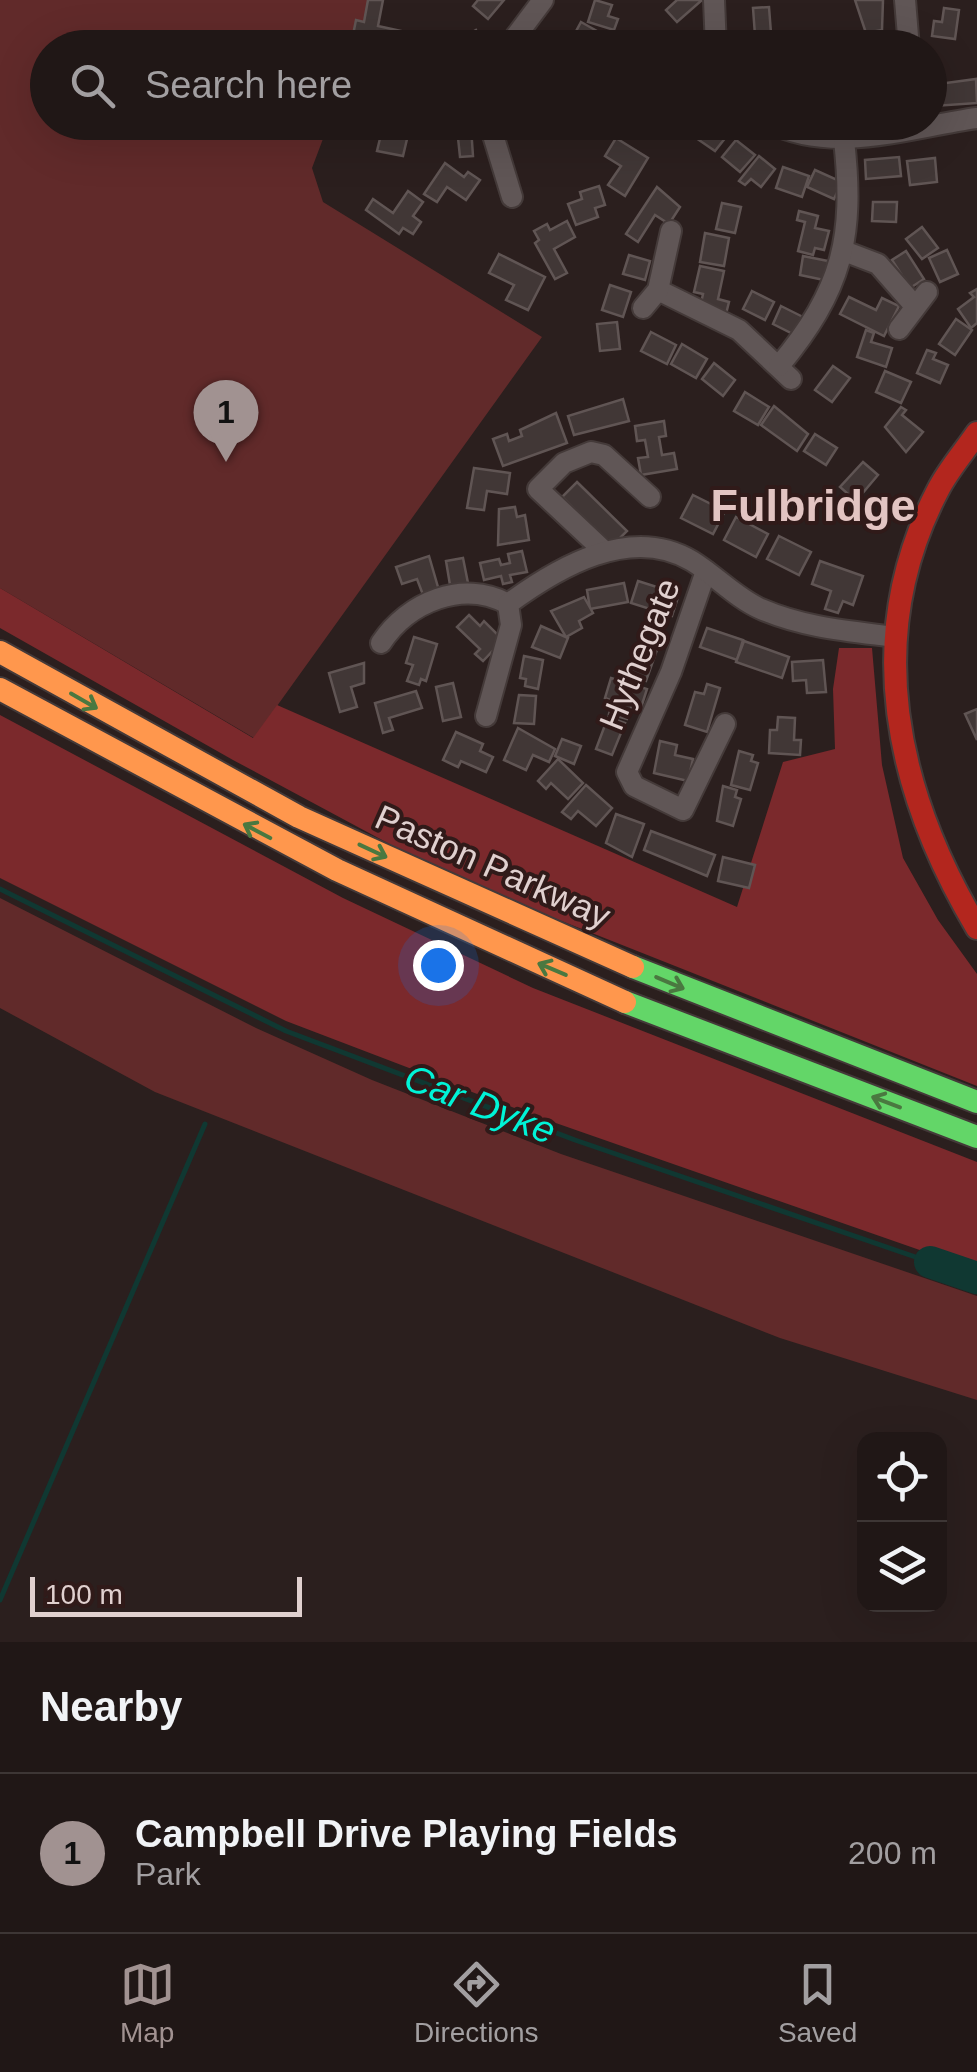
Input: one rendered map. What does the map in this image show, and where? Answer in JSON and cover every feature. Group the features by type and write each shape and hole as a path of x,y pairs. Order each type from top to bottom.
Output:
{"main road":[{"path":"977,433 928,510 908,570 896,637 894,694 910,796 933,856 977,928"},
{"name":"Paston Parkway","path":"0,652 298,816 474,898 702,997 977,1102"},
{"name":"Paston Parkway","path":"0,689 286,846 469,933 686,1026 977,1137"}],"street":[{"path":"520,30 543,0"},
{"path":"714,0 715,30"},
{"path":"905,0 908,30"},
{"path":"947,121 977,118"},
{"path":"495,140 512,197"},
{"path":"658,290 740,330 785,372 815,322 844,251 850,193 844,140"},
{"path":"642,308 658,290 671,231"},
{"path":"844,251 878,264 920,298 899,328"},
{"name":"Hythegate","path":"604,551 538,489 548,475 591,452 604,455 650,497"},
{"name":"Hythegate","path":"508,604 546,576 604,551 656,550 688,558 757,607 806,626 896,637"},
{"name":"Hythegate","path":"706,571 671,672 626,772 634,786 684,810 725,724"},
{"path":"380,642 395,622 446,596 478,592 508,604 510,624 486,716"}],"shaded area":[{"path":"0,0 374,0 363,30 30,30 30,140 323,140 312,168 323,202 542,337 254,738 0,588"},
{"path":"0,588 253,738 277,705 737,907 783,762 835,749 833,689 839,648 872,648 882,765 903,858 938,920 977,974 977,1086 451,877 0,628"},
{"path":"0,715 343,898 533,988 977,1162 977,1270 530,1114 286,1021 0,878"},
{"path":"0,898 256,1028 372,1080 561,1154 977,1296 977,1400 780,1338 155,1092 0,1008"}],"building":[{"path":"368,0 383,0 378,26 396,30 354,30 356,20 364,22"},
{"path":"478,0 504,0 488,19 473,6"},
{"path":"595,0 612,5 608,16 618,19 614,30 588,22"},
{"path":"677,0 702,0 677,22 666,10"},
{"path":"855,0 883,0 882,30 865,30"},
{"path":"769,7 771,30 755,30 753,8"},
{"path":"944,8 959,10 955,39 947,38 947,30 933,30 934,21 942,22"},
{"path":"581,22 595,30 577,30"},
{"path":"976,79 977,103 947,105 947,83"},
{"path":"380,140 407,140 403,156 377,151"},
{"path":"458,140 472,140 473,156 460,157"},
{"path":"615,140 619,140 648,158 625,196 608,185 621,166 605,156"},
{"path":"699,140 724,140 715,151"},
{"path":"736,140 755,155 740,172 722,157"},
{"path":"759,156 775,169 761,187 751,179 745,185 739,181"},
{"path":"899,157 901,176 866,179 865,160"},
{"path":"935,158 937,182 910,185 907,161"},
{"path":"445,163 464,177 468,172 480,180 466,200 447,187 437,202 424,194"},
{"path":"783,167 809,176 802,197 776,188"},
{"path":"815,170 842,182 834,199 807,187"},
{"path":"599,186 605,205 595,208 598,217 576,225 568,204 582,199 580,192"},
{"path":"657,187 680,207 669,224 655,215 638,242 626,234"},
{"path":"408,191 423,202 413,216 421,222 413,234 403,228 399,234 366,210 373,199 393,213"},
{"path":"873,202 897,202 896,222 872,221"},
{"path":"722,203 741,207 735,233 716,229"},
{"path":"799,211 818,216 815,228 829,231 824,250 815,248 813,255 798,251 805,222 797,220"},
{"path":"567,221 575,237 554,249 567,273 555,279 535,243 539,240 534,231 547,224 550,230"},
{"path":"922,227 938,248 922,259 906,239"},
{"path":"705,233 729,238 724,266 700,262"},
{"path":"947,250 958,274 940,282 929,258"},
{"path":"906,251 924,279 910,288 892,260"},
{"path":"499,254 545,277 528,310 506,300 514,285 489,273"},
{"path":"629,255 650,261 645,280 623,274"},
{"path":"803,256 828,261 824,280 800,275"},
{"path":"700,266 724,271 718,299 729,302 726,314 700,308 703,294 694,292"},
{"path":"610,285 631,292 623,317 602,310"},
{"path":"977,289 977,323 971,328 958,309 974,297 970,293"},
{"path":"752,291 774,302 765,320 743,309"},
{"path":"849,297 876,310 882,298 899,306 884,336 840,314"},
{"path":"781,306 803,317 795,335 773,324"},
{"path":"956,319 972,330 955,355 939,344"},
{"path":"617,322 620,349 600,351 597,324"},
{"path":"866,330 874,333 871,342 892,348 886,367 857,357"},
{"path":"651,332 676,345 667,364 641,351"},
{"path":"682,344 707,359 696,378 671,364"},
{"path":"927,350 936,353 933,359 948,365 940,383 917,373"},
{"path":"714,363 735,380 723,396 702,379"},
{"path":"833,366 850,378 832,402 815,390"},
{"path":"885,371 911,382 901,403 876,392"},
{"path":"745,392 769,407 758,425 734,411"},
{"path":"623,399 629,421 574,435 568,416"},
{"path":"774,406 808,434 797,451 761,425"},
{"path":"901,407 906,410 902,415 923,432 906,452 885,427"},
{"path":"556,413 567,443 503,466 493,439 507,434 509,441 522,436 520,430"},
{"path":"664,421 666,436 659,437 662,455 674,453 677,469 641,475 638,458 648,457 645,440 637,441 635,426"},
{"path":"815,434 837,448 826,465 804,451"},
{"path":"863,462 878,475 856,501 840,487"},
{"path":"474,468 510,473 507,494 487,491 484,510 467,508"},
{"path":"577,482 627,531 612,546 562,497"},
{"path":"693,495 725,511 713,534 681,518"},
{"path":"515,507 517,517 525,515 529,540 498,545 499,509"},
{"path":"736,517 768,534 756,557 724,540"},
{"path":"779,536 811,552 799,575 767,559"},
{"path":"522,551 527,572 510,575 512,582 503,584 501,576 484,580 480,563 499,559 501,565 510,563 508,554"},
{"path":"429,556 440,594 425,600 417,579 402,584 396,567"},
{"path":"463,558 469,588 451,591 446,561"},
{"path":"820,561 863,576 853,605 843,601 838,613 825,609 831,591 812,584"},
{"path":"638,581 679,594 672,616 631,603"},
{"path":"624,583 628,602 590,609 587,590"},
{"path":"584,597 593,613 579,621 582,628 566,637 551,611"},
{"path":"469,615 480,626 484,621 503,640 483,661 475,654 480,649 457,627"},
{"path":"541,626 568,638 560,658 532,647"},
{"path":"707,628 743,640 737,660 700,647"},
{"path":"414,637 437,644 426,681 421,679 419,685 407,681 413,665 406,663"},
{"path":"641,641 658,647 646,681 629,675"},
{"path":"744,641 789,657 782,678 736,662"},
{"path":"524,656 543,660 538,689 525,686 526,679 520,678"},
{"path":"823,660 826,692 807,693 806,680 793,681 792,662"},
{"path":"364,663 364,683 351,687 357,707 340,712 329,673"},
{"path":"611,678 647,689 640,711 631,708 627,719 609,714 613,701 605,698"},
{"path":"453,683 461,717 443,721 436,687"},
{"path":"707,684 720,688 707,732 685,725 695,692 704,694"},
{"path":"416,691 422,708 389,718 393,730 383,733 375,703"},
{"path":"519,695 536,696 534,724 514,723"},
{"path":"977,709 977,740 965,714"},
{"path":"608,717 625,723 612,755 596,749"},
{"path":"778,717 795,718 794,740 801,740 800,755 769,753 770,730 777,730"},
{"path":"518,728 555,749 549,762 533,755 526,770 504,760"},
{"path":"456,732 483,744 480,751 493,757 486,772 461,761 458,767 443,760"},
{"path":"562,739 581,746 574,764 555,756"},
{"path":"660,741 677,745 675,755 693,759 688,781 654,773"},
{"path":"739,751 753,755 751,761 758,763 750,790 731,785"},
{"path":"558,759 583,783 568,799 551,783 546,789 538,781"},
{"path":"586,785 612,808 596,826 578,811 571,819 562,812"},
{"path":"723,786 737,790 735,797 741,799 733,826 717,821"},
{"path":"616,814 644,824 632,857 606,843"},
{"path":"651,831 715,855 707,876 644,850"},
{"path":"723,857 755,865 749,888 718,881"}],"waterway":[{"name":"Car Dyke","path":"0,889 286,1031 575,1140 930,1262"},
{"path":"0,1600 205,1124"},
{"name":"Car Dyke","path":"930,1262 977,1278"}],"traffic: fast":[{"path":"633,967 977,1102"},
{"path":"625,1002 977,1137"}],"traffic: slow":[{"path":"0,652 299,817 633,967"},
{"path":"0,689 337,870 625,1002"}],"traffic: jam":[{"path":"977,433 942,483 914,545 900,601 895,657 898,713 909,768 926,823 977,928"}],"place":[{"name":"Campbell Drive Playing Fields","path":"226,462"}],"district":[{"name":"Fulbridge","path":"813,505"}]}
